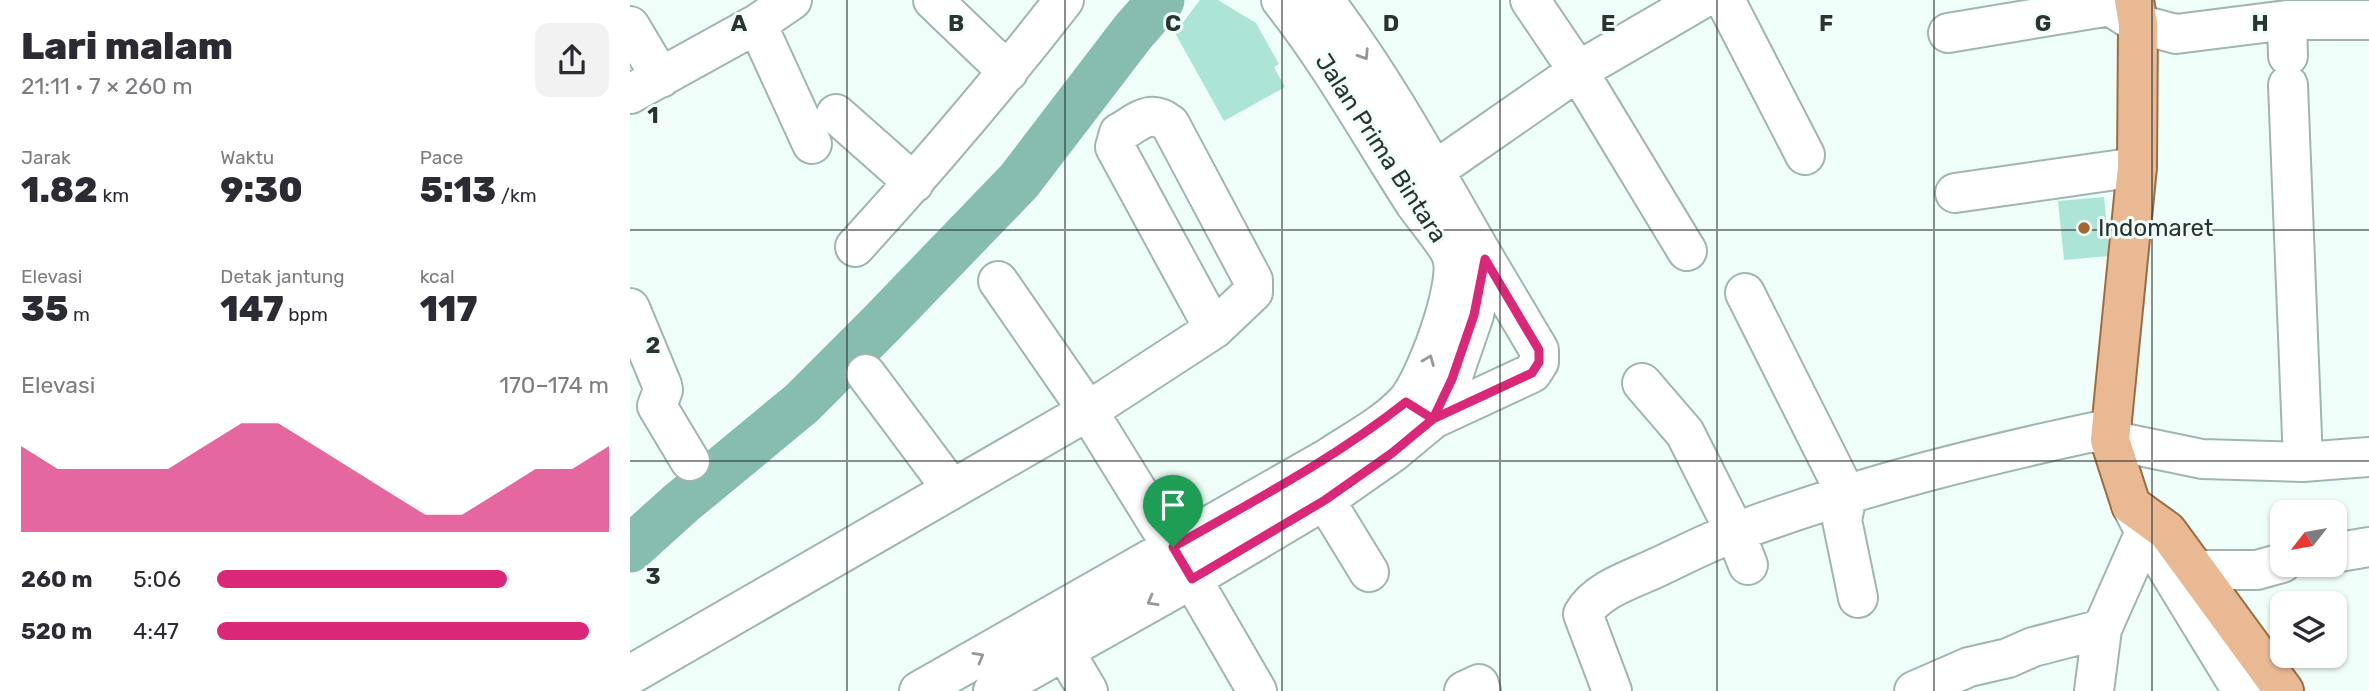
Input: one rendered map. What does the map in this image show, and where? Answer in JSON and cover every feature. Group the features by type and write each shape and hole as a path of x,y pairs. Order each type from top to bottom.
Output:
{"main road":[{"path":"2136,12 2137,167 2111,434 2138,519 2167,531 2284,691"}],"street":[{"path":"630,26 645,86 757,24 792,0"},
{"path":"933,0 1009,72"},
{"path":"855,247 1009,72 1064,0"},
{"path":"1530,0 1578,71 1687,251"},
{"path":"1434,171 1578,71 1700,0"},
{"path":"1724,0 1805,155"},
{"name":"Jalan Prima Bintara","path":"919,691 1183,563 1325,500 1392,453 1420,410 1427,367 1451,292 1469,258 1434,171 1381,80 1351,36 1306,5"},
{"name":"Jalan Prima Bintara","path":"1306,5 1469,258"},
{"path":"1948,33 2110,6 2136,12 2176,34 2288,54 2369,20"},
{"path":"757,24 812,144"},
{"path":"2288,54 2303,462"},
{"path":"836,114 914,183"},
{"path":"651,676 951,488 1088,411 1214,329 1253,292 1253,280 1170,124 1157,116 1149,116 1119,133 1115,147 1117,154 1214,329"},
{"path":"1955,193 2137,167"},
{"path":"1420,410 1532,373 1539,362 1539,350 1469,258"},
{"path":"998,281 1088,411 1183,563 1257,691"},
{"path":"1745,293 1847,496 1842,520 1858,598"},
{"path":"630,307 662,385 663,390 657,406 690,461"},
{"path":"866,374 951,488"},
{"path":"1642,383 1685,433 1742,549"},
{"name":"Jalan Prima Bintara","path":"993,691 1065,650 1328,458 1373,429 1420,410"},
{"path":"1612,691 1583,614 1590,601 1618,586 1742,549 1847,496 1912,474 1992,453 2111,434 2202,459 2303,462 2369,457"},
{"path":"1325,500 1369,572"},
{"path":"2094,691 2102,629 2138,519"},
{"path":"2138,519 2242,691"},
{"path":"2347,551 2369,548"},
{"path":"2195,570 2256,570 2270,566"},
{"path":"1914,691 1969,667 2102,629"},
{"path":"1065,650 1088,691"},
{"path":"1464,691 1479,684 1482,691"}],"building":[{"path":"1200,0 1218,0 1256,23 1279,64 1274,67 1285,87 1224,121 1175,33"},
{"name":"Indomaret","path":"2104,197 2110,256 2064,260 2058,201"}],"waterway":[{"path":"630,549 802,403 882,323 1019,181 1133,32 1161,0"}],"place":[{"name":"Indomaret","path":"2084,228"}],"route":[{"path":"1173,547 1192,579 1325,500 1392,453 1433,419 1452,379 1474,315 1485,259 1539,350 1539,362 1532,373 1433,419 1406,402 1373,429 1328,458 1173,547"}]}
